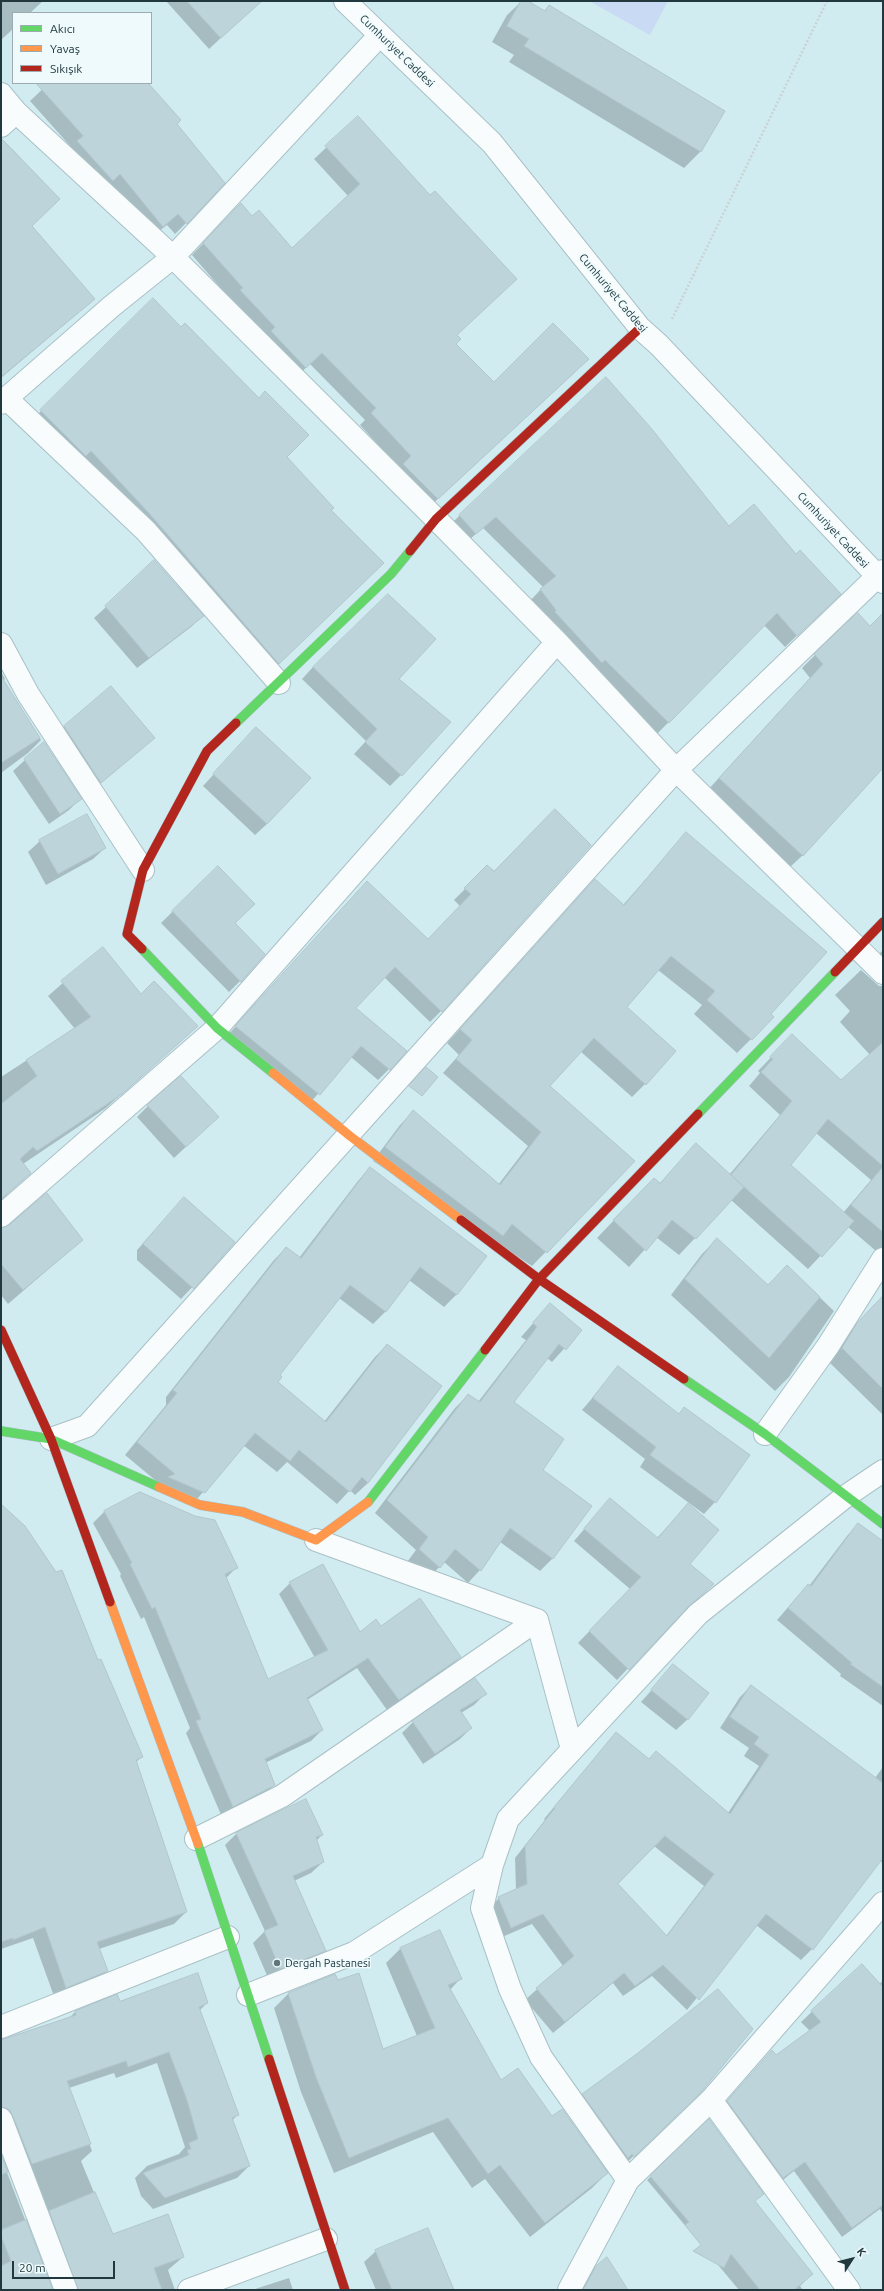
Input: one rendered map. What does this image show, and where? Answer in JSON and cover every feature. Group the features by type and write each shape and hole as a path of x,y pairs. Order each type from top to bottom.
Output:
{"street":[{"name":"Cumhuriyet Caddesi","path":"345,1 492,143 640,328 659,345 881,577"},
{"path":"279,683 146,531 4,401 112,306 173,257 380,34"},
{"path":"1,94 8,119 173,257 557,642 676,770 883,973"},
{"path":"640,328 436,519 391,574 207,751 143,870 127,934 217,1028 350,1136 539,1279 765,1434 883,1524"},
{"path":"51,1439 87,1426 350,1136 676,770 881,577"},
{"path":"1,1216 217,1028 557,642"},
{"path":"1,644 28,694 143,870"},
{"path":"316,1540 372,1499 539,1279 883,922"},
{"path":"765,1434 828,1346 883,1259"},
{"path":"1,1330 51,1439 196,1838 326,2239 345,2290"},
{"path":"1,1431 51,1439 200,1505 243,1512 537,1620"},
{"path":"628,2180 542,2057 510,1989 482,1908 492,1865 508,1819 572,1748 698,1614 846,1496 883,1471"},
{"path":"196,1838 282,1796 537,1620"},
{"path":"537,1620 572,1748"},
{"path":"248,1995 354,1953 492,1865"},
{"path":"569,2290 628,2180 711,2100 883,1903"},
{"path":"1,2027 228,1937"},
{"path":"711,2100 849,2290"},
{"path":"1,2119 66,2290"},
{"path":"189,2290 326,2239"}],"path":[{"path":"659,345 827,1"}],"shaded area":[{"path":"589,1 668,1 650,35"}],"building":[{"path":"187,1 262,1 221,38"},
{"path":"521,1 528,1 545,11 549,5 725,111 701,152 524,46 529,39 507,26"},
{"path":"37,84 149,84 181,120 177,124 225,183 187,224 178,214 163,227 120,174 113,181 77,141 83,136"},
{"path":"358,116 430,195 435,191 517,279 457,335 461,339 456,344 494,382 553,323 589,359 438,499 403,464 411,456 371,413 376,408 322,353 306,368 271,331 275,327 240,290 243,288 203,243 241,203 252,216 259,210 292,248 360,184 325,146"},
{"path":"1,138 60,199 32,226 95,299 1,377"},
{"path":"153,298 181,327 185,323 259,398 265,391 309,435 287,457 334,508 331,510 384,563 279,664 148,512 91,451 86,456 40,410"},
{"path":"606,377 651,428 729,526 754,504 796,554 800,550 841,594 797,636 777,613 669,723 605,660 602,663 555,612 556,610 540,589 556,576 496,517 476,534 459,515"},
{"path":"154,560 204,616 149,658 105,606"},
{"path":"388,594 436,639 399,679 451,722 402,776 365,742 377,729 313,667"},
{"path":"858,613 870,626 883,613 883,768 803,856 719,778 823,664 814,654"},
{"path":"1,676 40,738 1,763"},
{"path":"111,686 155,738 101,783 64,726"},
{"path":"256,727 311,778 267,824 213,774"},
{"path":"44,742 82,799 60,814 24,759"},
{"path":"555,809 591,845 442,1012 395,967 356,1008 407,1051 390,1070 361,1046 320,1095 235,1026 367,881 428,939 471,894 464,888 487,865 494,871"},
{"path":"87,814 106,848 58,874 39,840"},
{"path":"686,832 827,952 771,1014 774,1017 752,1040 707,1000 715,991 671,956 627,1007 676,1051 646,1085 594,1038 550,1086 635,1161 547,1253 512,1224 503,1236 385,1147 413,1110 500,1185 541,1132 456,1059 472,1040 460,1029 595,879 624,905"},
{"path":"218,866 255,904 235,923 265,954 241,982 172,911"},
{"path":"103,947 141,994 154,981 198,1026 122,1094 37,1151 33,1147 20,1159 31,1173 1,1199 1,1104 37,1076 26,1060 91,1017 61,981"},
{"path":"792,1034 841,1080 883,1042 883,1166 828,1119 791,1165 854,1221 822,1257 731,1175 792,1101 761,1072 773,1059 770,1057"},
{"path":"426,1067 438,1077 422,1096 409,1086"},
{"path":"181,1076 219,1117 186,1147 147,1105"},
{"path":"696,1143 744,1187 696,1239 672,1220 646,1251 613,1220 654,1178 660,1183"},
{"path":"370,1167 487,1256 457,1295 420,1267 386,1312 350,1285 280,1375 282,1377 278,1382 326,1422 387,1344 442,1386 368,1483 362,1477 350,1492 299,1450 290,1461 255,1433 205,1493 168,1477 175,1474 137,1442 177,1393 173,1390 286,1247 301,1258"},
{"path":"883,1167 883,1232 851,1205"},
{"path":"47,1193 83,1240 23,1290 1,1264 1,1228 9,1225"},
{"path":"184,1197 235,1242 194,1289 143,1244"},
{"path":"717,1238 768,1285 787,1265 820,1297 769,1358 685,1279"},
{"path":"883,1296 883,1389 842,1348 857,1323"},
{"path":"550,1303 582,1330 566,1350 559,1344 514,1402 564,1439 543,1470 592,1506 553,1559 510,1528 481,1571 455,1549 440,1568 419,1549 428,1537 387,1500 468,1394 480,1402 537,1327 533,1323"},
{"path":"618,1366 679,1414 684,1407 750,1455 716,1503 650,1455 656,1447 593,1398"},
{"path":"140,1492 195,1516 215,1520 238,1568 225,1574 268,1679 328,1650 289,1582 323,1564 360,1632 376,1619 381,1626 420,1598 461,1657 399,1700 368,1658 307,1698 323,1730 265,1759 275,1785 233,1807 196,1721 201,1719 155,1607 152,1609 130,1564 132,1563 104,1511"},
{"path":"610,1498 658,1538 688,1503 719,1530 690,1564 714,1584 689,1606 629,1670 589,1631 641,1577 584,1529"},
{"path":"1,1504 25,1526 56,1572 62,1570 98,1660 101,1659 143,1757 136,1760 187,1912 97,1942 108,1971 66,1988 45,1927 13,1940 13,1938 1,1942"},
{"path":"858,1523 883,1541 883,1687 850,1664 852,1663 788,1608 808,1584 811,1586"},
{"path":"673,1664 709,1693 688,1720 651,1690"},
{"path":"475,1678 487,1694 460,1710 472,1728 435,1754 412,1721"},
{"path":"751,1685 883,1783 883,1858 813,1950 766,1914 699,2000 663,1965 635,1986 624,1973 565,2022 536,1988 574,1956 543,1914 511,1928 498,1897 527,1884 525,1846 555,1808 554,1807 616,1732 649,1759 656,1751 730,1814 769,1755 754,1744 759,1737 730,1717","holes":["665,1836 714,1874 667,1936 618,1884"]},
{"path":"306,1799 323,1835 316,1837 324,1862 293,1876 326,1951 280,1969 264,1931 278,1925 236,1833"},
{"path":"440,1930 462,1979 448,1985 501,2080 518,2068 552,2116 562,2109 608,2173 545,2223 500,2165 488,2174 448,2118 349,2158 316,2077 288,1993 335,1974 338,1980 359,1973 383,2049 435,2028 400,1948"},
{"path":"862,1964 883,1987 883,2205 852,2228 805,2162 783,2178 727,2101 772,2050 776,2055 821,2022 811,2011"},
{"path":"198,1973 208,2003 199,2007 239,2115 232,2118 250,2166 165,2198 143,2173 189,2155 187,2150 191,2149 189,2143 198,2139 187,2100 169,2052 128,2067 126,2061 67,2081 91,2144 32,2164 12,2114 9,2109 1,2107 1,2040 76,2015 75,2011 117,1994 120,2001"},
{"path":"718,1989 753,2029 702,2091 634,2157 632,2154 628,2158 582,2094 638,2053"},
{"path":"709,2119 764,2194 755,2201 813,2274 794,2290 760,2290 731,2254 724,2268 693,2251 701,2245 685,2225 689,2222 650,2176"},
{"path":"1,2154 8,2172 1,2175"},
{"path":"95,2192 113,2234 168,2214 184,2257 154,2268 162,2290 78,2290 49,2211"},
{"path":"26,2220 53,2290 1,2290 1,2266 11,2261 1,2236 1,2230"},
{"path":"428,2228 454,2290 392,2290 375,2250"},
{"path":"607,2257 628,2290 583,2290 596,2266"}],"traffic: fast":[{"path":"236,723 391,574 410,551"},
{"path":"142,949 217,1028 273,1073"},
{"path":"698,1114 835,972"},
{"path":"368,1502 485,1350"},
{"path":"684,1379 765,1434 883,1524"},
{"path":"1,1431 51,1439 159,1487"},
{"path":"198,1844 269,2059"}],"traffic: slow":[{"path":"273,1073 350,1136 461,1220"},
{"path":"159,1487 200,1505 243,1512 316,1540 368,1502"},
{"path":"110,1602 198,1844"}],"traffic: jam":[{"path":"410,551 436,519 640,328"},
{"path":"142,949 127,934 143,870 207,751 236,723"},
{"path":"835,972 883,922"},
{"path":"485,1350 539,1279 698,1114"},
{"path":"461,1220 539,1279 684,1379"},
{"path":"1,1330 51,1439 110,1602"},
{"path":"269,2059 345,2290"}],"place":[{"name":"Dergah Pastanesi","path":"277,1963"}]}
